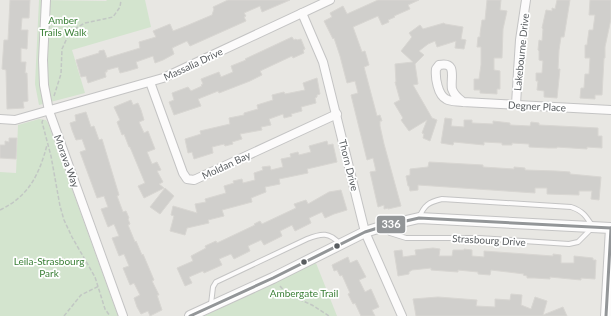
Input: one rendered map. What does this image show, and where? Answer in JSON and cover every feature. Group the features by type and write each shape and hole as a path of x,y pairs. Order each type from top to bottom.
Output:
{"street":[{"name":"Morava Way","path":"46,0 43,66 44,85 49,111 123,316"},
{"name":"Massalia Drive","path":"0,119 15,120 163,78 330,0"},
{"name":"Lakebourne Drive","path":"516,104 520,40 526,0"},
{"name":"Thorn Drive","path":"302,13 324,62 365,232 402,316"},
{"name":"Degner Place","path":"462,102 452,89 452,69 445,64 440,65 435,72 438,86 444,98 449,100 462,102 611,110"},
{"name":"Moldan Bay","path":"150,82 183,173 187,179 194,180 337,114"},
{"name":"Strasbourg Drive","path":"190,316 341,245 365,232 419,218 611,227"},
{"path":"606,316 611,227"}],"lane":[{"path":"419,218 429,202 442,199 571,207 578,209 586,215 592,227"},
{"name":"Strasbourg Drive","path":"384,226 390,234 406,238 479,238 569,244 578,242 592,227"},
{"path":"211,307 213,287 216,282 220,280 316,235 326,234 333,237 341,245"}],"path":[{"path":"110,316 105,309 99,286 89,265 72,237 64,220 56,192 53,165 42,122 49,111 61,74 63,46 68,36 84,23 92,20 106,20 113,17 119,10 121,0"},
{"path":"0,210 12,204 25,194 34,181 48,143"},
{"path":"64,316 81,295 99,286"},
{"path":"280,286 286,294 312,305 329,316"}],"green space":[{"name":"Amber Trails Walk","path":"39,0 145,0 151,27 72,50 85,93 39,105 35,84"},
{"name":"Leila-Strasbourg Park","path":"39,119 46,120 48,123 118,316 0,316 0,172 16,173 18,125"},
{"name":"Ambergate Trail","path":"316,263 337,316 204,316"}],"building":[{"path":"10,0 30,0 29,18 22,18 21,30 28,30 27,49 21,48 21,62 26,62 25,73 27,73 28,101 23,102 24,108 7,109 6,70 2,69 4,40 8,40"},
{"path":"228,0 290,0 262,12 260,6 244,13 246,16 244,17 246,21 190,46 187,41 172,48 174,54 155,63 153,56 136,62 138,68 120,73 118,67 107,70 107,72 105,72 106,77 88,83 86,76 81,77 76,60 104,50 107,58 140,48 139,42 156,37 153,31 170,24 173,31 186,26 212,15 214,9 213,7"},
{"path":"378,0 419,0 408,5 410,9 394,16 395,17 388,20 389,22 382,25 378,16 353,27 362,52 365,51 369,65 364,67 377,116 380,115 382,121 380,121 380,126 384,144 401,206 388,209 384,209 384,205 378,207 370,172 376,171 373,158 367,160 351,95 358,93 355,81 347,83 334,38 333,39 324,21 332,17 330,13 343,6 347,14"},
{"path":"487,0 501,0 500,10 507,11 503,29 502,58 494,58 494,70 500,71 500,89 497,89 497,94 480,93 480,90 474,90 474,79 479,79 481,65 481,47 477,47 478,37 480,37 482,20 485,20"},
{"path":"557,0 570,0 564,37 561,37 559,50 558,69 560,69 557,98 544,97 544,91 537,90 538,81 536,81 536,73 542,73 543,61 539,60 538,50 539,40 542,41 542,28 546,10 552,11 552,8 555,9"},
{"path":"590,0 611,0 611,19 605,47 602,95 595,95 595,99 580,98 581,88 584,88 585,74 589,74 590,58 585,58 585,45 587,45 589,30 593,30 595,15 589,15"},
{"path":"444,23 463,27 461,39 466,40 464,49 455,48 456,41 437,47 435,41 419,51 424,55 415,64 418,84 413,85 432,118 437,120 430,141 423,138 424,134 422,133 427,120 409,131 401,120 403,118 394,103 400,100 395,82 395,64 413,62 401,51 412,37 409,33 420,25 423,29"},
{"path":"292,37 294,40 301,39 305,49 303,50 304,53 293,58 292,56 260,71 262,75 250,81 198,99 201,106 174,115 169,102 174,100 172,93 188,87 191,91 202,86 201,85 203,84 201,79 219,72 221,77 233,72 231,66"},
{"path":"317,78 320,94 315,98 316,103 301,107 302,111 291,114 292,116 284,118 283,114 269,119 271,125 261,127 262,130 240,134 242,139 232,142 233,144 225,146 224,144 212,147 213,153 194,159 192,152 188,153 185,139 201,134 200,131 230,124 229,118 244,115 244,113 258,109 257,105 273,100 272,95 305,90 303,83"},
{"path":"131,100 133,105 138,103 141,110 144,120 139,122 144,133 148,131 155,149 147,152 152,164 157,162 161,170 157,171 163,182 159,184 164,188 144,198 138,186 145,183 124,134 122,135 117,122 120,120 114,107"},
{"path":"86,112 91,127 94,126 99,140 102,139 119,195 117,196 123,212 126,211 129,218 130,224 128,225 135,242 136,241 142,255 143,254 154,280 152,281 159,295 157,295 162,310 150,316 148,311 141,314 137,307 134,298 140,295 134,283 130,285 123,268 129,266 124,254 119,256 112,238 119,236 114,224 108,227 101,209 108,207 104,196 97,198 80,152 86,150 82,139 76,140 72,130 70,123 76,121 75,115"},
{"path":"445,118 452,119 451,126 464,127 464,120 472,120 472,123 493,124 493,121 510,123 510,125 530,126 531,122 539,123 539,125 598,128 598,136 602,136 602,148 587,147 587,149 529,147 529,144 512,143 512,145 502,145 502,143 484,142 484,145 454,142 453,145 441,143"},
{"path":"9,138 17,138 16,159 0,158 0,145 5,145 5,141 9,142"},
{"path":"327,141 328,145 333,144 337,162 307,169 308,173 279,179 280,184 265,187 266,192 251,198 252,202 222,210 224,216 208,220 209,223 187,228 185,235 170,231 174,216 171,215 173,206 197,213 195,204 206,202 205,199 226,193 224,186 234,183 233,181 242,179 243,183 255,180 254,173 263,170 262,167 270,166 271,170 283,167 281,159 291,157 290,154 298,152 299,155 311,152 309,146"},
{"path":"429,162 483,165 483,167 514,169 514,167 525,168 525,170 570,172 570,174 601,177 599,200 591,199 592,191 579,191 579,195 547,194 547,188 535,188 535,193 418,185 418,190 410,191 406,176 410,175 410,169 428,167"},
{"path":"165,188 174,196 160,214 150,207"},
{"path":"341,190 347,210 325,218 322,212 309,218 311,223 295,231 292,225 280,231 282,236 264,245 261,240 248,246 250,251 234,259 231,254 219,259 222,265 204,273 203,271 189,277 192,283 185,286 177,268 193,261 191,256 206,248 205,246 216,241 217,243 255,225 254,224 260,221 262,224 296,208 294,204 306,200 308,204 329,192"},
{"path":"433,248 440,249 439,256 452,256 453,250 464,249 472,250 472,256 484,257 484,251 553,256 553,254 561,255 561,263 574,263 574,256 593,258 593,260 596,260 595,279 581,278 581,280 550,277 550,279 527,278 527,276 523,275 524,274 491,270 490,275 458,270 458,272 431,270 431,268 412,270 409,274 398,276 394,251 402,250 403,257 416,255 415,250"},
{"path":"348,257 350,263 357,260 366,277 359,280 365,292 371,289 379,307 372,310 375,316 361,316 355,303 353,304 348,294 350,293 342,275 340,276 337,270 334,271 332,265"},
{"path":"511,294 522,295 521,305 531,309 535,297 547,301 543,315 563,307 567,316 416,316 413,299 438,297 477,300 476,306 495,307 495,299 510,300"}],"transit line":[{"name":"336","path":"190,316 273,278 365,232 419,218 611,228"},
{"name":"336","path":"606,316 611,228"}]}
